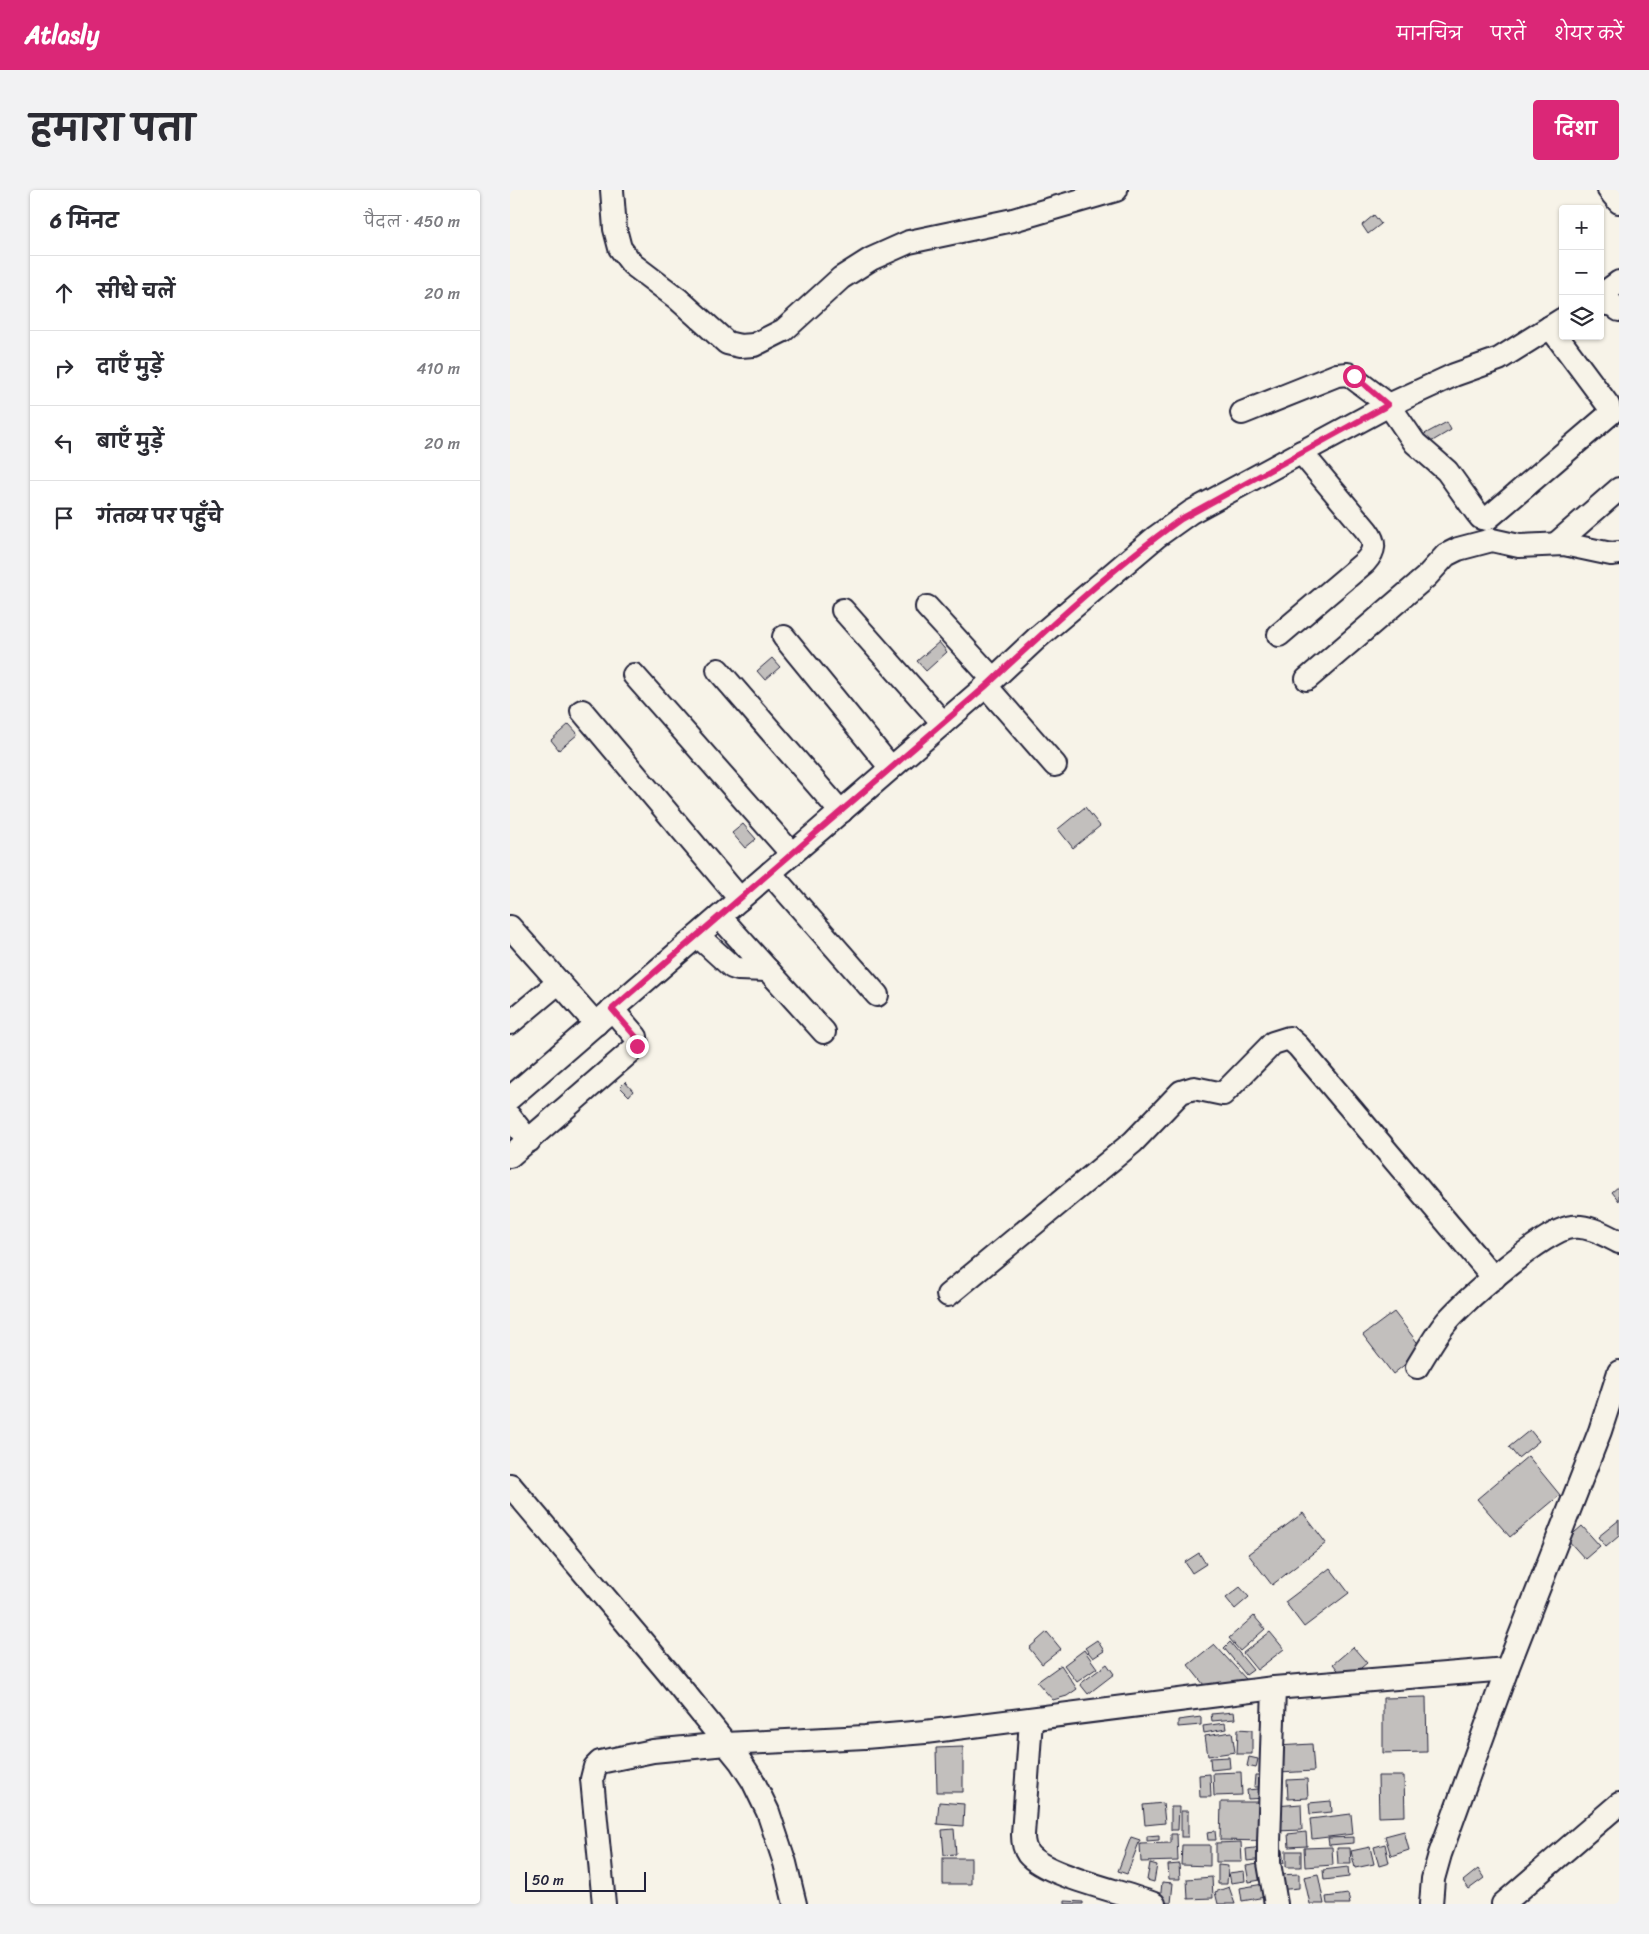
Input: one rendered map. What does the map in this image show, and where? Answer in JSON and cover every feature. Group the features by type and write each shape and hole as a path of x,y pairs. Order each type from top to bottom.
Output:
{"street":[{"path":"612,190 620,248 632,264 678,299 728,343 740,346 754,345 784,330 841,278 871,259 909,242 1013,220 1116,190"},
{"path":"1609,190 1619,202"},
{"path":"1601,295 1619,282"},
{"path":"1604,304 1613,305 1619,310"},
{"path":"510,1098 943,724 1037,638 1156,536 1207,503 1388,405 1446,378 1499,359 1557,323 1608,405 1610,414 1487,519 1481,518 1443,466 1416,443 1388,405 1354,376 1343,373 1242,413"},
{"path":"1279,635 1365,562 1372,554 1374,547 1373,539 1367,531 1301,452"},
{"path":"1557,544 1619,489"},
{"path":"1307,679 1426,577 1451,552 1492,540 1519,546 1557,544 1611,554 1619,553"},
{"path":"927,607 1054,765"},
{"path":"843,610 943,724"},
{"path":"784,637 891,768"},
{"path":"718,670 841,812"},
{"path":"634,675 792,854"},
{"path":"582,711 740,899"},
{"path":"770,873 876,995"},
{"path":"720,917 824,1032"},
{"path":"510,927 559,982 604,1016 636,1037 637,1046 510,1156"},
{"path":"698,936 732,967 768,970"},
{"path":"510,1023 559,982"},
{"path":"948,1295 1133,1142 1181,1092 1194,1088 1223,1094 1273,1043 1289,1038 1305,1053 1494,1278"},
{"path":"510,1117 528,1141"},
{"path":"1417,1367 1447,1321 1471,1296 1552,1234 1563,1228 1575,1226 1589,1228 1619,1242"},
{"path":"1431,1904 1433,1879 1440,1854 1507,1669 1600,1431 1619,1372"},
{"path":"510,1485 726,1744 753,1781 768,1812 786,1863 795,1904"},
{"path":"604,1904 592,1779 595,1767 607,1759 644,1752 726,1744 866,1737 1031,1720 1085,1710 1274,1688 1507,1669"},
{"path":"1274,1688 1269,1785 1269,1863 1276,1904"},
{"path":"1031,1720 1023,1835 1028,1854 1045,1866 1154,1904"},
{"path":"1503,1904 1617,1810"}],"building":[{"path":"1374,215 1381,224 1368,234 1362,225"},
{"path":"1447,422 1451,430 1424,446 1419,437"},
{"path":"939,642 947,652 926,671 917,661"},
{"path":"772,658 780,667 765,680 757,671"},
{"path":"569,724 578,734 559,750 551,740"},
{"path":"1085,807 1100,826 1073,848 1058,829"},
{"path":"743,824 756,839 745,848 732,833"},
{"path":"625,1082 633,1091 629,1096 620,1087"},
{"path":"1619,1186 1619,1201 1612,1192"},
{"path":"1394,1312 1423,1350 1393,1374 1363,1335"},
{"path":"1530,1430 1539,1441 1518,1458 1509,1447"},
{"path":"1528,1456 1560,1495 1510,1537 1477,1499"},
{"path":"1303,1513 1326,1543 1272,1585 1248,1554"},
{"path":"1619,1520 1619,1536 1606,1547 1598,1537"},
{"path":"1582,1526 1600,1546 1585,1559 1567,1539"},
{"path":"1199,1553 1206,1564 1192,1573 1185,1562"},
{"path":"1330,1568 1349,1593 1304,1627 1285,1602"},
{"path":"1240,1587 1249,1597 1235,1609 1226,1598"},
{"path":"1254,1616 1265,1629 1240,1651 1229,1638"},
{"path":"1047,1632 1061,1649 1042,1664 1029,1648"},
{"path":"1270,1632 1284,1649 1257,1670 1243,1653"},
{"path":"1097,1640 1104,1651 1093,1658 1085,1648"},
{"path":"1230,1642 1253,1670 1246,1675 1224,1648"},
{"path":"1214,1644 1246,1679 1231,1687 1208,1690 1188,1665"},
{"path":"1353,1647 1367,1663 1346,1680 1333,1664"},
{"path":"1084,1650 1097,1668 1077,1682 1064,1665"},
{"path":"1107,1664 1114,1674 1088,1694 1080,1684"},
{"path":"1061,1665 1077,1689 1067,1696 1053,1700 1037,1682"},
{"path":"1426,1697 1427,1752 1383,1753 1383,1698"},
{"path":"1234,1712 1235,1719 1212,1721 1211,1714"},
{"path":"1201,1717 1201,1725 1178,1727 1178,1720"},
{"path":"1225,1723 1226,1729 1204,1733 1203,1726"},
{"path":"1238,1729 1252,1730 1252,1754 1237,1754"},
{"path":"1232,1732 1235,1752 1208,1756 1205,1736"},
{"path":"1312,1744 1314,1771 1279,1773 1277,1746"},
{"path":"963,1747 963,1792 937,1792 936,1748"},
{"path":"1229,1757 1230,1768 1211,1770 1210,1758"},
{"path":"1249,1757 1258,1759 1256,1768 1247,1766"},
{"path":"1241,1772 1242,1795 1214,1796 1213,1773"},
{"path":"1210,1774 1211,1797 1200,1797 1199,1775"},
{"path":"1255,1775 1267,1775 1267,1787 1254,1787"},
{"path":"1378,1776 1404,1776 1405,1816 1379,1817"},
{"path":"1307,1779 1308,1798 1288,1799 1287,1780"},
{"path":"1268,1788 1268,1798 1248,1799 1247,1790"},
{"path":"1331,1801 1332,1812 1310,1814 1309,1803"},
{"path":"939,1802 964,1804 963,1826 937,1824"},
{"path":"1221,1802 1269,1802 1266,1841 1220,1840"},
{"path":"1163,1803 1165,1823 1145,1825 1143,1805"},
{"path":"1301,1804 1302,1830 1276,1831 1275,1806"},
{"path":"1171,1807 1179,1807 1178,1830 1171,1830"},
{"path":"1181,1811 1188,1811 1188,1837 1181,1837"},
{"path":"1351,1814 1353,1834 1312,1839 1310,1819"},
{"path":"954,1829 956,1854 944,1855 942,1830"},
{"path":"1215,1831 1216,1840 1208,1840 1207,1832"},
{"path":"1404,1831 1409,1850 1391,1856 1385,1836"},
{"path":"1306,1832 1307,1846 1289,1847 1288,1834"},
{"path":"1171,1834 1177,1834 1178,1861 1141,1862 1140,1844 1171,1843"},
{"path":"1159,1835 1159,1840 1147,1841 1147,1836"},
{"path":"1131,1837 1140,1840 1127,1874 1118,1871"},
{"path":"1354,1837 1354,1843 1329,1845 1328,1838"},
{"path":"1241,1842 1242,1862 1216,1862 1216,1843"},
{"path":"1281,1844 1284,1863 1274,1864 1271,1845"},
{"path":"1385,1844 1389,1863 1379,1866 1374,1847"},
{"path":"1182,1845 1210,1845 1210,1866 1181,1865"},
{"path":"1263,1847 1264,1859 1247,1861 1246,1849"},
{"path":"1332,1847 1333,1865 1305,1867 1304,1848"},
{"path":"1370,1847 1374,1864 1355,1868 1351,1851"},
{"path":"1337,1848 1350,1848 1351,1864 1338,1864"},
{"path":"1286,1851 1301,1851 1301,1867 1286,1867"},
{"path":"943,1858 971,1858 971,1884 943,1884"},
{"path":"1150,1863 1157,1865 1154,1882 1147,1880"},
{"path":"1264,1863 1266,1879 1249,1882 1246,1866"},
{"path":"1179,1864 1180,1879 1169,1879 1168,1865"},
{"path":"1218,1865 1228,1866 1227,1884 1218,1884"},
{"path":"1348,1867 1349,1877 1324,1880 1323,1870"},
{"path":"1478,1869 1484,1878 1469,1889 1463,1881"},
{"path":"1244,1871 1245,1881 1231,1883 1229,1873"},
{"path":"1299,1874 1299,1888 1277,1890 1277,1875"},
{"path":"1318,1874 1324,1904 1310,1904 1304,1877"},
{"path":"1212,1877 1213,1898 1188,1899 1187,1879"},
{"path":"1162,1882 1173,1883 1171,1903 1160,1902"},
{"path":"1269,1883 1271,1896 1242,1901 1240,1888"},
{"path":"1229,1887 1235,1904 1218,1904 1215,1892"},
{"path":"1348,1894 1350,1904 1327,1904 1326,1897"},
{"path":"1065,1901 1083,1902 1083,1904 1065,1904"}],"route":[{"path":"637,1046 638,1040 636,1037 612,1009 986,686 1037,638 1156,536 1207,503 1388,405 1354,376"}]}
